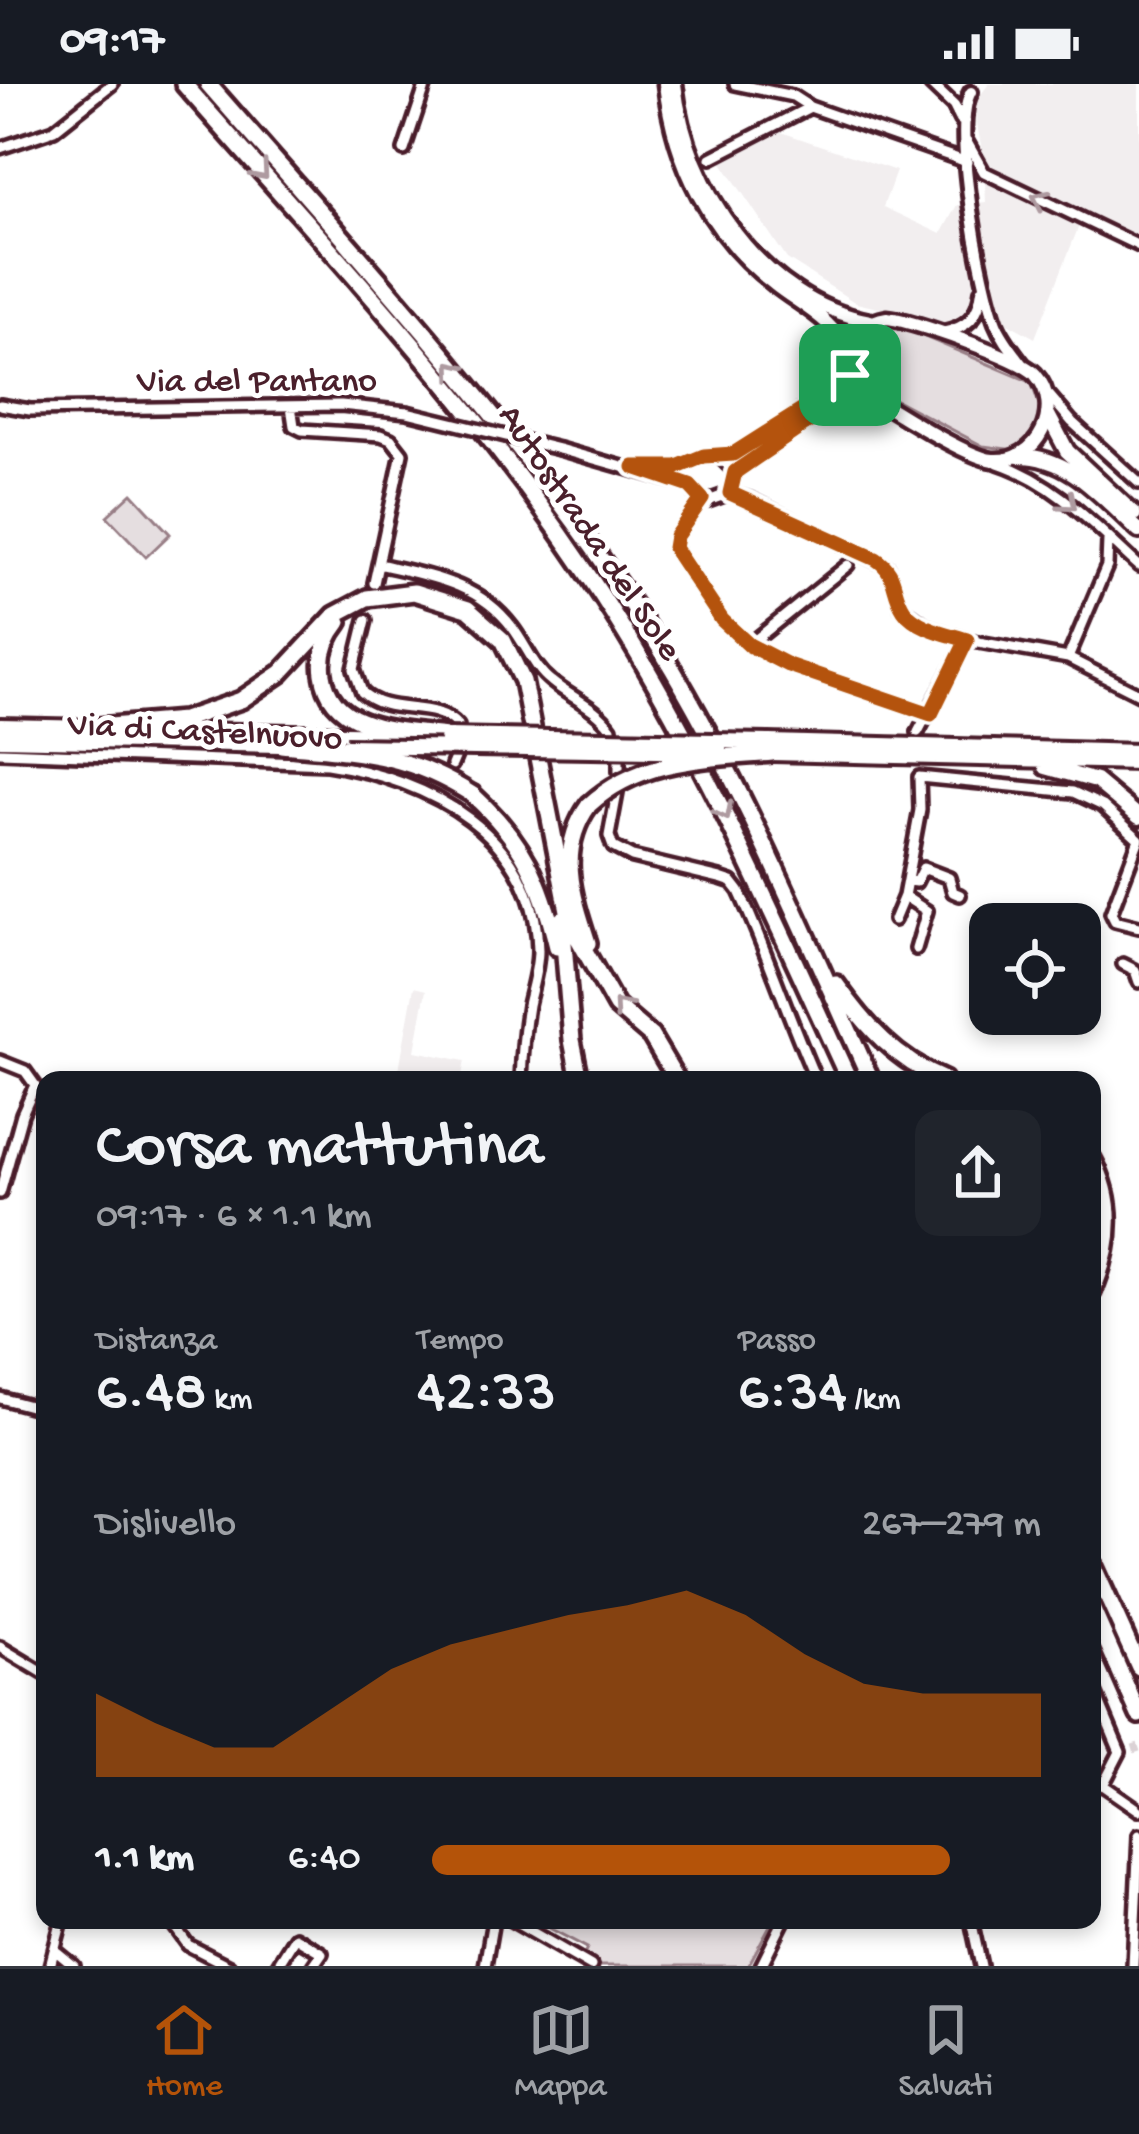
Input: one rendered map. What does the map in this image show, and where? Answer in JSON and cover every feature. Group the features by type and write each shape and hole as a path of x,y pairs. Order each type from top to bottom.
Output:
{"highway":[{"name":"Autostrada del Sole","path":"184,84 459,401 558,531 624,630 677,723 758,881 845,1071"},
{"name":"Autostrada del Sole","path":"208,84 485,406 572,516 641,619 694,709 867,1071"},
{"path":"1048,415 1067,451 1139,518"},
{"path":"1018,456 1043,456 1062,465 1139,530"},
{"path":"80,735 183,720 241,700 272,680 334,615 367,598 397,592 431,595 482,618 511,652 523,681 571,926 616,1006 651,1036 672,1071"},
{"path":"578,1071 564,933 525,710 512,662 480,621 447,604 414,596 378,600 350,612 328,636 322,663 336,705 370,725 452,731 770,748 1139,762"},
{"path":"0,726 281,746 1139,750"},
{"path":"0,739 452,731"},
{"path":"281,746 402,759 438,773 473,795 506,826 526,855 542,889 569,997"},
{"path":"598,974 568,867 572,833 589,805 614,784 659,766 770,748"},
{"path":"1012,759 1096,781 1139,817"},
{"path":"814,954 867,1028 900,1057 927,1071"},
{"path":"1101,1181 1109,1223 1101,1268"},
{"path":"1101,1203 1101,1236"},
{"path":"1101,1583 1139,1667"},
{"path":"1101,1629 1137,1711"},
{"path":"1101,1649 1137,1711"}],"main road":[{"path":"665,84 675,140 711,217 758,271 836,331 848,353 850,375 865,392 987,459 1018,456 1039,439 1048,415 1044,388 1024,365 892,318 872,322 858,332 848,353"},
{"path":"675,84 695,166 733,230 773,270 827,310 872,322"}],"street":[{"path":"0,148 54,130 112,84"},
{"path":"404,149 426,84"},
{"path":"735,84 793,96 810,107 967,162"},
{"path":"931,84 958,112 975,162 984,172 1139,246"},
{"path":"944,95 960,97 975,88"},
{"path":"975,88 965,103 963,130 983,281 1000,332 1024,365"},
{"path":"711,158 810,107"},
{"path":"940,153 954,148 963,130"},
{"path":"937,333 970,321 980,305 983,281"},
{"name":"Via del Pantano","path":"634,467 677,467 710,454 724,458 756,442 850,375"},
{"path":"1044,388 1072,422 1134,472 1139,483"},
{"path":"865,392 808,422 735,472 730,493 717,501 702,499 676,536 674,548 722,620 749,645 788,665 931,714"},
{"name":"Via del Pantano","path":"0,405 341,405 407,412 634,467 690,486 702,499"},
{"path":"291,406 294,426 302,430 381,435 391,439 402,454 374,584"},
{"path":"724,458 735,472"},
{"path":"987,459 1045,483 1135,562"},
{"path":"690,486 688,475 694,462"},
{"path":"730,493 888,567 909,616 967,640 1068,658 1139,694"},
{"path":"1068,658 1106,566 1108,538"},
{"path":"1106,566 1135,562"},
{"path":"379,564 445,579 474,591 500,610 548,680 602,716 610,728"},
{"path":"749,645 848,566"},
{"path":"366,620 354,669 362,692 385,706 439,712 452,731"},
{"path":"918,732 967,640"},
{"name":"Via di Castelnuovo","path":"0,752 328,764 367,770 436,791 502,848 533,908 537,966 522,1071"},
{"path":"452,765 458,753"},
{"path":"894,920 908,881 920,810 919,777 1073,792 1103,806 1139,839 1111,913 1115,921 1139,927"},
{"path":"617,793 609,836 613,848 720,878 739,891 812,1071"},
{"path":"908,881 916,882 922,868 949,878 953,892 960,895"},
{"path":"904,896 927,911 916,949"},
{"path":"1123,964 1135,970 1139,982"},
{"path":"0,1061 26,1071 35,1085 0,1193"},
{"path":"0,1398 36,1408"},
{"path":"0,1647 36,1669"},
{"path":"1101,1707 1120,1752"},
{"path":"1101,1779 1120,1752 1133,1749"},
{"path":"1101,1787 1139,1810"},
{"path":"1133,1966 1139,1835"},
{"path":"50,1966 61,1929"},
{"path":"176,1929 188,1945 229,1966"},
{"path":"485,1966 491,1929"},
{"path":"489,1940 502,1929"},
{"path":"527,1929 591,1966"},
{"path":"761,1966 780,1929"},
{"path":"973,1929 981,1966"},
{"path":"277,1966 295,1937 322,1953 313,1966"},
{"path":"57,1952 74,1966"}],"shaded area":[{"path":"989,84 1139,84 1139,238 1084,213 1035,338 977,306 944,323 856,303 787,259 721,161 781,132 896,171 883,207 941,234 957,205 986,202 973,104"},
{"path":"883,327 911,331 1031,382 1043,415 1035,434 1015,450 983,446 866,384 857,367 857,350 866,336"},
{"path":"132,493 170,534 146,557 107,516"},
{"path":"414,987 426,990 415,1051 465,1061 463,1071 399,1071"},
{"path":"551,1929 768,1929 748,1966 595,1966 583,1956 587,1948"}],"tunnel":[{"path":"366,620 374,583"},
{"path":"439,788 452,765"},
{"path":"1133,1749 1139,1747"}],"route":[{"path":"850,375 865,392 808,422 735,472 730,493 876,559 895,578 909,616 967,640 931,714 788,665 733,633 674,548 676,536 702,499 690,486 634,467 677,467 704,456 724,458 756,442 850,375"}]}
